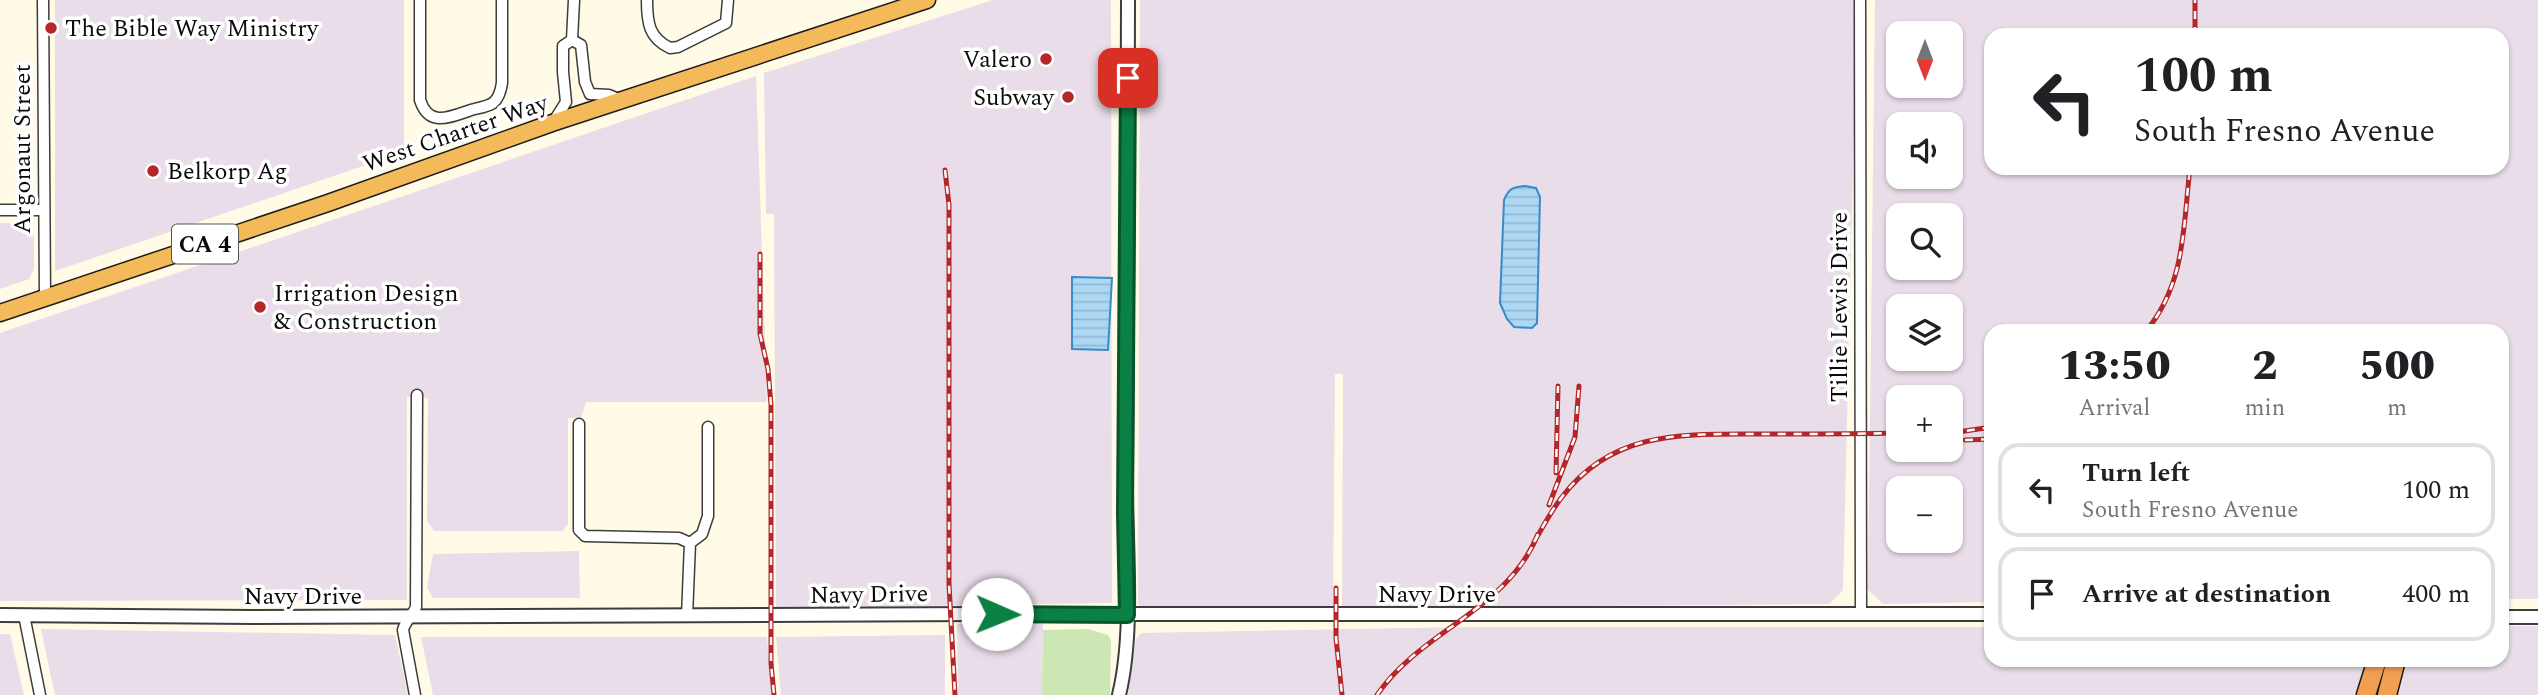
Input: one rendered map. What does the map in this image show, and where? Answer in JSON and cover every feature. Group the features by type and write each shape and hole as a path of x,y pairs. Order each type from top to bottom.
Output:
{"highway":[{"name":"West Charter Way","path":"0,313 552,123 927,0"},
{"path":"2366,695 2374,667"},
{"path":"2387,695 2394,667"}],"street":[{"name":"Argonaut Street","path":"43,0 45,298"},
{"path":"420,0 421,100 424,109 436,118 445,118 492,104 499,96 502,83 502,0"},
{"path":"572,40 574,0"},
{"path":"646,0 648,26 653,37 670,48 726,23 728,0"},
{"path":"1119,695 1127,615 1125,499 1128,0"},
{"name":"Tillie Lewis Drive","path":"1860,0 1861,614"},
{"path":"572,40 581,45 585,82 590,94 608,95 621,100"},
{"path":"552,123 566,102 564,46 572,40"},
{"path":"0,210 43,209"},
{"path":"415,695 403,630 416,607 417,396"},
{"path":"579,424 579,530 585,536 680,538 690,543"},
{"path":"690,543 702,534 708,516 708,427"},
{"path":"687,617 690,543"},
{"name":"Navy Drive","path":"0,615 687,617 979,614 1984,614"},
{"path":"24,615 40,695"},
{"path":"2509,617 2538,617"}],"shaded area":[{"path":"55,0 404,0 404,152 55,271"},
{"path":"993,0 1111,0 1112,603 776,608 774,214 766,214 764,73"},
{"path":"1140,0 1857,0 1843,590 1829,604 1342,608 1343,374 1335,374 1333,608 1143,609 1138,604"},
{"path":"1875,0 2538,0 2538,599 2509,599 2509,324 1984,324 1984,602 1883,604 1868,590"},
{"path":"756,76 767,402 586,402 581,418 568,418 568,524 563,531 434,531 427,521 428,398 407,397 407,600 0,601 0,333"},
{"path":"0,223 28,223 34,229 34,269 29,279 0,289"},
{"path":"579,551 580,598 433,598 427,587 433,554"},
{"path":"1043,623 1042,695 958,695 957,624"},
{"path":"2509,626 2538,626 2538,695 1128,695 1136,639 1141,633 1465,627 1984,627 1984,667 2509,667"},
{"path":"41,629 395,635 408,695 55,695"},
{"path":"0,634 10,634 24,695 0,695"},
{"path":"945,635 945,695 781,695 776,637"},
{"path":"421,637 767,637 772,695 433,695"}],"green space":[{"path":"1088,629 1108,635 1111,641 1110,695 1042,695 1043,630"}],"water":[{"path":"1525,186 1536,188 1540,197 1537,323 1532,328 1514,327 1500,303 1504,200 1512,189"},
{"path":"1072,277 1112,278 1108,350 1072,349"}],"railway":[{"path":"2195,0 2195,28"},
{"path":"945,170 949,205 949,584 955,695"},
{"path":"2151,324 2169,293 2176,274 2184,232 2189,175"},
{"path":"760,254 760,334 768,369 771,405 771,663 774,695"},
{"path":"1556,473 1558,386"},
{"path":"1549,505 1575,437 1579,386"},
{"path":"1963,431 1984,428"},
{"path":"1534,542 1558,502 1582,475 1603,459 1626,448 1650,441 1701,435 1886,433"},
{"path":"1965,440 1984,439"},
{"path":"1377,695 1416,653 1485,602 1506,582 1524,560 1538,534"},
{"path":"1336,588 1336,638 1342,695"}],"place":[{"name":"The Bible Way Ministry","path":"51,28"},
{"name":"Valero","path":"1046,59"},
{"name":"Subway","path":"1068,97"},
{"name":"Belkorp Ag","path":"153,171"},
{"name":"Irrigation Design & Construction","path":"260,307"}],"route":[{"path":"997,614 1127,615 1125,513 1128,78"}]}
